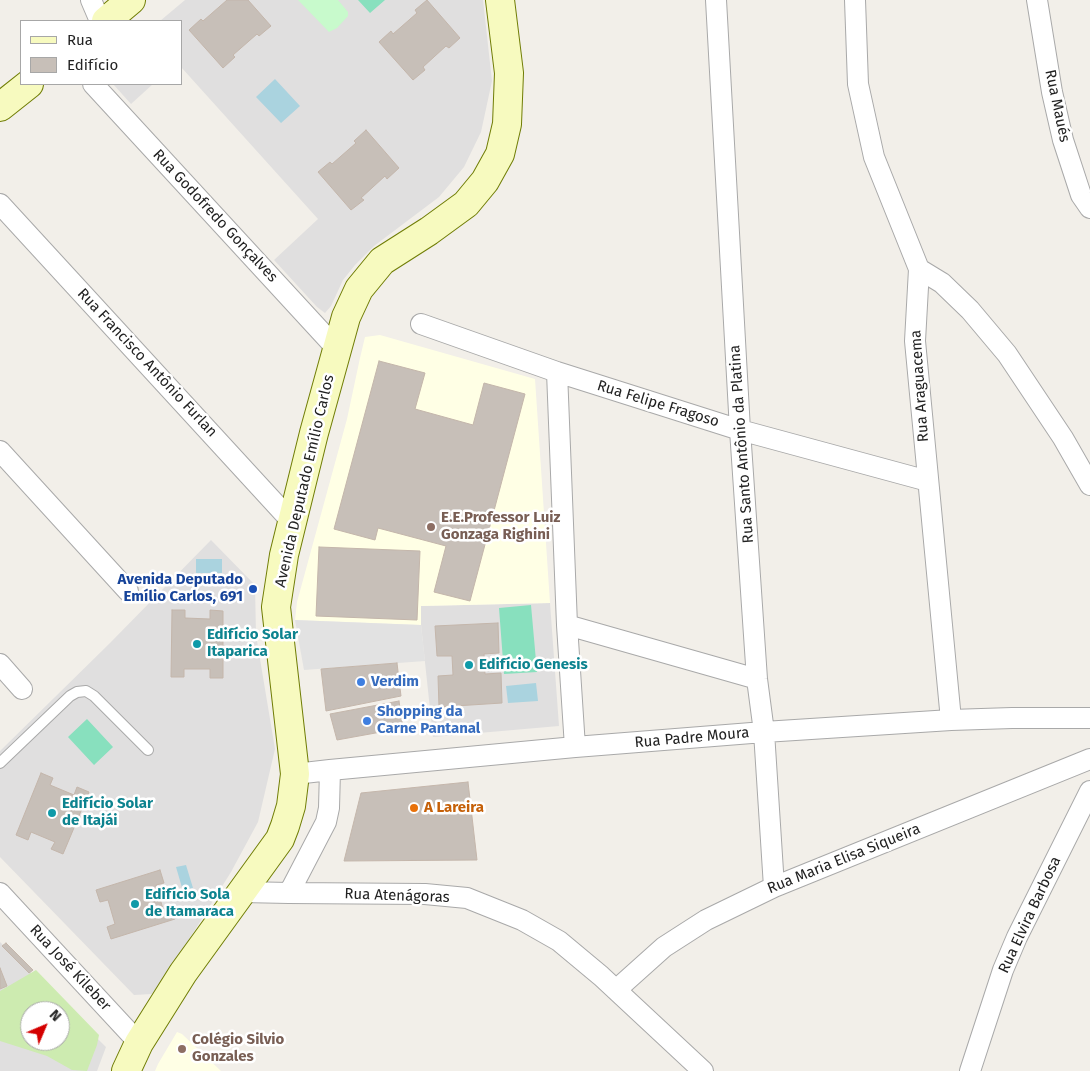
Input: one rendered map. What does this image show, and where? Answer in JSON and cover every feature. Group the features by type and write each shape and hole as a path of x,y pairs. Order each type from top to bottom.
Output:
{"main road":[{"name":"Avenida Deputado Emílio Carlos","path":"126,1071 140,1043 183,973 280,839 291,806 295,774 276,607 284,555 314,433 346,318 359,289 382,262 466,204 485,181 500,154 507,124 509,73 500,0"},
{"path":"0,107 28,85"}],"street":[{"path":"90,0 113,11"},
{"name":"Rua Santo Antônio da Platina","path":"716,0 740,430 757,679 764,732 774,887"},
{"path":"718,22 733,0"},
{"name":"Rua Araguacema","path":"856,0 858,84 874,157 919,269 915,341 951,720"},
{"name":"Rua Maués","path":"1037,0 1052,92 1063,140 1087,198"},
{"name":"Rua Godofredo Gonçalves","path":"94,85 337,349"},
{"name":"Rua Francisco Antônio Furlan","path":"0,204 293,523"},
{"path":"919,269 942,282 970,310 1007,354 1063,438 1090,485"},
{"name":"Rua Felipe Fragoso","path":"421,324 557,372 740,430 928,480"},
{"path":"557,372 567,625 576,747"},
{"path":"0,451 128,591"},
{"path":"567,625 757,679"},
{"path":"0,664 22,690"},
{"name":"Rua Padre Moura","path":"295,774 576,747 764,732 951,720 1090,718"},
{"name":"Rua Maria Elisa Siqueira","path":"616,990 664,947 706,920 774,887 1090,759"},
{"path":"289,894 326,822 329,808 330,770"},
{"name":"Rua Elvira Barbosa","path":"970,1071 1003,970 1013,946 1090,791"},
{"name":"Rua Atenágoras","path":"242,892 425,894 466,898 522,920 559,941 616,990 703,1071"},
{"name":"Rua José Kileber","path":"0,893 140,1043"}],"lane":[{"path":"0,762 70,696 77,692 86,691 94,696 148,750"}],"shaded area":[{"path":"185,0 483,0 492,81 481,132 464,167 439,197 374,246 355,265 343,280 331,306 325,313 317,307 274,260 318,219 182,68 182,20 161,20"},
{"path":"114,85 152,85 131,104"},
{"name":"E.E.Professor Luiz Gonzaga Righini","path":"380,335 535,379 550,603 421,606 421,625 295,620 297,602 347,419 365,337"},
{"path":"211,540 255,585 256,635 275,749 258,822 231,872 170,970 152,994 134,995 0,857 0,751"},
{"path":"550,603 559,726 433,737 421,625 421,606"},
{"path":"295,620 421,625 425,661 304,670"},
{"path":"0,942 60,1001 20,1001 20,1051 70,1051 70,1011 106,1047 97,1071 0,1071"},
{"name":"Colégio Silvio Gonzales","path":"177,1032 182,1034 221,1071 155,1071"}],"green space":[{"path":"298,0 338,0 348,12 348,16 337,28 329,32"},
{"path":"358,0 385,0 370,13"},
{"path":"531,605 537,672 504,674 499,608"},
{"path":"87,719 113,747 94,765 68,737"},
{"path":"36,970 66,1001 20,1001 20,1047 0,1041 0,991"},
{"path":"70,1005 99,1035 87,1071 72,1070 47,1056 31,1051 70,1051"}],"water":[{"path":"275,79 300,106 281,123 256,97"},
{"path":"196,559 222,559 222,573 196,573"},
{"path":"536,683 538,701 508,703 506,686"},
{"path":"186,865 193,888 183,891 176,867"}],"building":[{"path":"227,0 248,0 271,26 259,36 257,34 233,55 235,57 223,68 189,30 201,19 203,21"},
{"path":"427,0 460,38 449,48 446,46 423,67 425,70 413,80 379,42 391,31 393,34 417,13 415,10"},
{"path":"366,130 399,168 387,179 385,176 361,198 364,200 351,210 318,172 330,162 332,164 356,143 354,141"},
{"path":"379,361 425,373 415,409 473,425 484,383 525,394 470,601 434,592 446,546 378,528 375,540 334,529"},
{"path":"319,547 420,551 417,620 316,616"},
{"name":"Edifício Solar Itaparica","path":"172,610 185,610 185,618 210,619 210,610 223,611 223,678 210,678 210,669 184,669 184,677 171,677"},
{"name":"Edifício Genesis","path":"498,623 499,653 484,654 485,674 501,673 502,703 439,707 438,676 453,675 452,656 437,656 435,626"},
{"name":"Verdim","path":"397,663 401,696 326,711 321,669"},
{"name":"Shopping da Carne Pantanal","path":"399,701 403,728 337,740 330,714"},
{"name":"Edifício Solar de Itajái","path":"41,773 53,778 50,785 74,795 77,787 89,792 63,854 51,849 55,842 31,832 28,840 16,835"},
{"name":"A Lareira","path":"468,782 477,860 344,861 361,793"},
{"name":"Edifício Sola de Itamaraca","path":"160,870 164,883 156,885 163,909 171,907 175,919 111,939 107,927 115,924 108,900 100,902 96,890"},
{"path":"6,943 33,970 29,973 2,946"},
{"path":"0,968 7,986 0,989"}],"place":[{"name":"E.E.Professor Luiz Gonzaga Righini","path":"431,527"},
{"name":"Avenida Deputado Emílio Carlos, 691","path":"253,589"},
{"name":"Edifício Solar Itaparica","path":"197,644"},
{"name":"Edifício Genesis","path":"469,665"},
{"name":"Verdim","path":"361,682"},
{"name":"Shopping da Carne Pantanal","path":"367,721"},
{"name":"A Lareira","path":"414,808"},
{"name":"Edifício Solar de Itajái","path":"52,813"},
{"name":"Edifício Sola de Itamaraca","path":"135,904"},
{"name":"Colégio Silvio Gonzales","path":"182,1049"}]}
